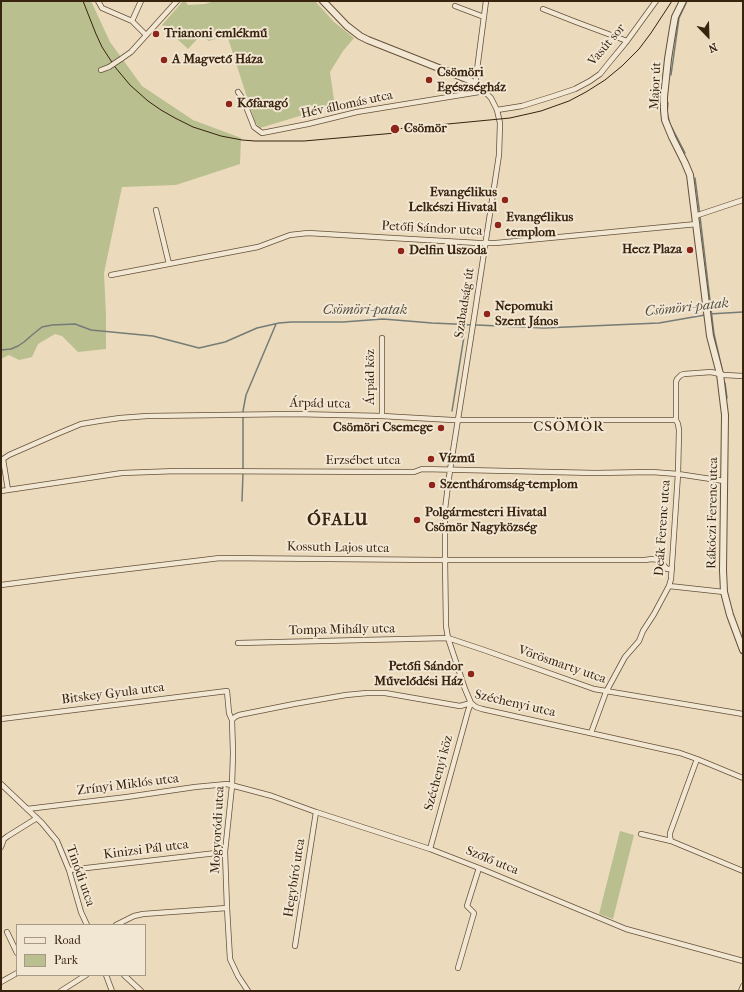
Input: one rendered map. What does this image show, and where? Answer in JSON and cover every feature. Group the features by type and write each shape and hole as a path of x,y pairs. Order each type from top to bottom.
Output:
{"street":[{"path":"98,1 102,8 132,21 146,35"},
{"path":"132,21 141,1"},
{"path":"101,70 110,67 131,52 177,1"},
{"name":"Szabadság út","path":"323,1 347,26 360,36 469,80 491,98 497,110 500,124 499,155 445,509 446,626 448,638 471,703"},
{"path":"476,85 486,1"},
{"name":"Vasút sor","path":"497,110 522,106 575,89 600,74 627,41 656,1"},
{"name":"Major út","path":"682,1 675,17 673,28 668,59 664,110 665,120 690,175 698,215 697,224 707,314"},
{"path":"455,6 484,17"},
{"path":"543,9 627,41"},
{"name":"Hév állomás utca","path":"238,92 243,99 254,127 262,133 357,112 484,91"},
{"path":"698,215 743,200"},
{"path":"156,210 169,264"},
{"name":"Petőfi Sándor utca","path":"111,276 258,247 290,235 308,233 496,243 697,224"},
{"name":"Rákóczi Ferenc utca","path":"707,314 710,336 720,374 725,415 724,592 730,615 743,650"},
{"name":"Árpád köz","path":"382,338 382,416"},
{"name":"Deák Ferenc utca","path":"591,733 606,692 625,657 639,641 643,631 669,586 672,569 678,474 679,430 676,420 676,382 679,377 684,374 711,372 720,374"},
{"path":"720,374 743,376"},
{"name":"Árpád utca","path":"8,490 3,459 9,455 82,424 99,421 147,416 208,414 382,416 458,420 676,420"},
{"name":"Erzsébet utca","path":"1,491 122,473 177,471 414,472 422,469 595,473 652,472 678,474 724,481"},
{"name":"Kossuth Lajos utca","path":"1,585 220,558 445,560 652,559 659,560 668,569 672,569"},
{"path":"669,586 724,592"},
{"name":"Tompa Mihály utca","path":"238,643 448,638"},
{"name":"Vörösmarty utca","path":"448,638 594,689 743,714"},
{"name":"Bitskey Gyula utca","path":"1,719 227,691"},
{"name":"Mogyoródi utca","path":"227,691 229,713 232,720 233,753 232,786 225,852 230,960 248,991"},
{"name":"Széchenyi utca","path":"232,720 239,715 294,704 346,695 385,692 460,706 471,703 482,709 680,753 743,778"},
{"name":"Széchenyi köz","path":"430,849 471,703"},
{"path":"671,841 670,833 697,759"},
{"name":"Tinódi utca","path":"1,784 42,823 57,841 69,870 81,912 87,924"},
{"name":"Zrínyi Miklós utca","path":"27,808 127,797 195,787 227,784 232,786"},
{"name":"Szőlő utca","path":"232,786 272,796 430,849 626,929 743,961"},
{"path":"1,794 6,790"},
{"name":"Hegybíró utca","path":"295,946 316,812"},
{"path":"1,847 4,839 37,818"},
{"path":"641,834 671,841 743,871"},
{"name":"Kinizsi Pál utca","path":"69,870 225,852"},
{"path":"458,968 474,913 467,906 479,868"},
{"path":"118,924 134,916 143,914 227,908"},
{"path":"7,932 16,951"},
{"path":"1,982 16,974"},
{"path":"61,991 84,976"},
{"path":"106,976 112,991"},
{"path":"125,976 141,991"},
{"path":"741,991 743,986"}],"green space":[{"path":"1,1 91,1 110,42 142,86 193,120 241,138 240,164 176,185 122,187 104,273 106,349 78,352 62,336 55,334 38,344 32,357 19,360 9,355 1,359"},
{"path":"183,1 185,1 188,5 205,4 214,1 315,1 334,22 354,38 343,51 330,72 335,107 326,108 260,128 255,122 227,35 209,41 200,36 188,49 162,25"},
{"path":"620,831 634,835 613,919 599,914"}],"waterway":[{"path":"671,75 679,18 687,1"},
{"path":"668,103 667,113 670,124 685,153"},
{"path":"695,178 714,334 722,369"},
{"name":"Csömöri-patak","path":"709,314 743,312"},
{"name":"Csömöri-patak","path":"1,350 11,349 18,346 42,327 52,325 75,324 91,330 153,336 199,348 225,342 257,328 291,322 343,322 383,319 432,323 544,328 659,323 705,315"},
{"path":"243,469 243,411 246,395 276,324"},
{"path":"452,411 466,324"},
{"path":"725,383 727,398"},
{"path":"242,501 243,473"}],"tram line":[{"path":"83,1 102,47 115,67 130,85 161,110 193,127 221,136 255,141 304,141 396,133"},
{"path":"396,129 510,118 541,111 569,101 605,80 622,66 639,49 672,1"}],"place":[{"name":"Trianoni emlékmű","path":"156,34"},
{"name":"A Magvető Háza","path":"164,60"},
{"name":"Csömöri Egészségház","path":"429,80"},
{"name":"Kőfaragó","path":"229,104"},
{"name":"Csömör","path":"395,129"},
{"name":"Evangélikus Lelkészi Hivatal","path":"505,200"},
{"name":"Evangélikus templom","path":"498,225"},
{"name":"Hecz Plaza","path":"690,250"},
{"name":"Delfin Uszoda","path":"401,251"},
{"name":"Nepomuki Szent János","path":"487,314"},
{"name":"Csömöri Csemege","path":"441,428"},
{"name":"Vízmű","path":"431,459"},
{"name":"Szentháromság-templom","path":"432,485"},
{"name":"Polgármesteri Hivatal Csömör Nagyközség","path":"417,520"},
{"name":"Petőfi Sándor Művelődési Ház","path":"471,674"}],"district":[{"name":"CSÖMÖR","path":"569,427"},
{"name":"ÓFALU","path":"338,521"}]}
